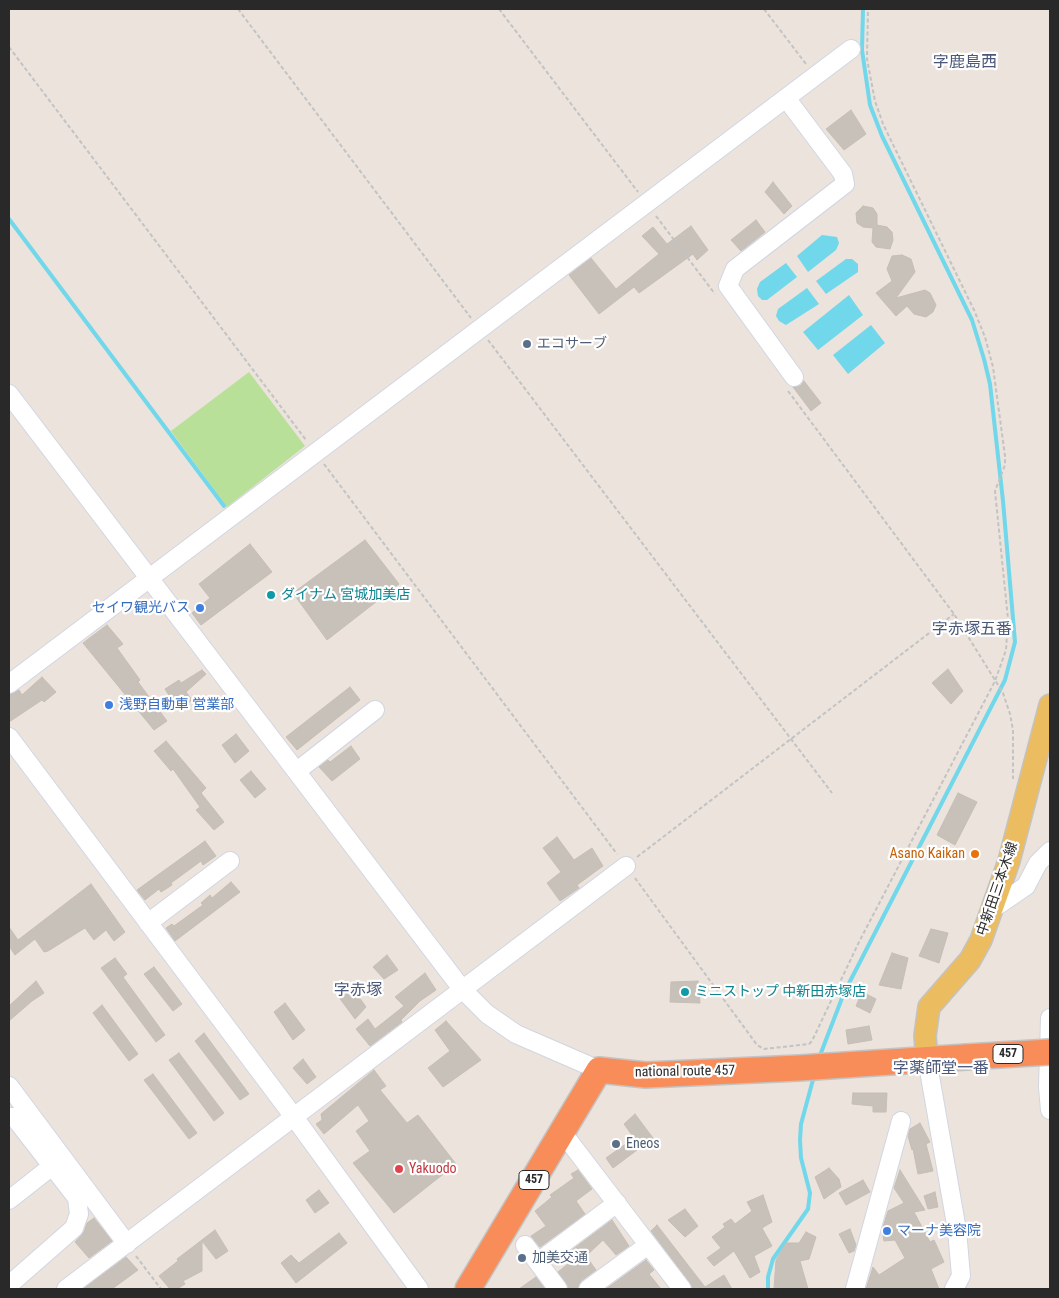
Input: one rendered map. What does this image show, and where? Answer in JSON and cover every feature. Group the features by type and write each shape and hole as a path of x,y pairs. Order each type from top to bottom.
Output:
{"highway":[{"name":"national route 457","path":"599,1070 646,1074 799,1068 1050,1052"},
{"name":"457","path":"468,1289 599,1070"}],"main road":[{"name":"中新田三本木線","path":"927,1059 925,1036 930,1007 970,960 981,940 1009,861 1050,705"}],"street":[{"path":"9,684 815,76 861,44"},
{"path":"786,98 842,174 845,184 735,269 728,286 794,377"},
{"path":"9,394 462,989 487,1014 516,1034 599,1070"},
{"path":"297,771 374,710"},
{"path":"9,737 294,1117 419,1289"},
{"path":"991,910 1026,886 1038,862 1050,851"},
{"path":"148,923 230,861"},
{"path":"66,1289 626,866"},
{"path":"1050,1018 1048,1087 1050,1110"},
{"path":"927,1059 957,1230 961,1276 954,1289"},
{"path":"9,1086 127,1244"},
{"path":"9,1116 14,1117 77,1198 79,1214 74,1228 9,1285"},
{"path":"855,1289 901,1121"},
{"path":"562,1132 617,1202 679,1288"},
{"path":"9,1200 51,1167"},
{"path":"538,1262 617,1202"},
{"path":"525,1245 558,1289"},
{"path":"588,1289 648,1245"}],"path":[{"path":"238,9 832,793"},
{"path":"499,9 646,203"},
{"path":"764,9 815,76"},
{"path":"9,47 626,866 757,1045 764,1049 809,1044 812,1041 859,942 995,681 1006,650 1008,619 995,491 1005,456 993,367 985,337 883,124 861,44 868,9"},
{"path":"816,428 954,614 1003,693 1010,714 1012,730 1013,783"},
{"path":"626,866 954,614"},
{"path":"127,1244 161,1289"}],"green space":[{"path":"249,372 305,446 227,507 171,431"}],"water":[{"path":"822,235 837,237 839,243 836,250 808,272 797,256"},
{"path":"846,259 852,259 858,264 858,272 826,294 816,281"},
{"path":"786,263 797,277 767,300 762,300 758,296 757,289 760,282"},
{"path":"807,288 819,304 786,325 779,321 776,316 778,309"},
{"path":"849,295 863,315 818,350 803,332"},
{"path":"871,325 885,343 848,374 833,355"}],"building":[{"path":"851,110 866,134 844,150 826,129"},
{"path":"773,182 792,206 784,214 765,192"},
{"path":"863,206 873,208 877,214 877,225 887,227 892,232 893,240 890,249 876,247 872,242 873,228 863,227 857,223 856,213"},
{"path":"756,220 765,232 741,251 731,240"},
{"path":"691,226 708,250 697,260 693,254 639,293 634,287 599,314 569,275 591,258 616,289 659,254 642,236 653,227 667,244"},
{"path":"902,255 911,259 915,272 896,298 925,290 930,293 936,305 933,312 926,317 914,314 907,306 896,316 876,293 892,281 887,269 892,256"},
{"path":"804,381 821,403 811,411 793,387 800,386"},
{"path":"365,540 399,584 327,640 293,593"},
{"path":"250,544 272,572 201,625 192,613 210,598 199,584"},
{"path":"107,625 123,644 117,648 140,680 138,682 167,721 154,730 83,643"},
{"path":"948,669 963,691 951,704 932,683"},
{"path":"202,670 206,674 186,692 192,700 182,708 172,700 165,689 179,680 181,683"},
{"path":"42,677 56,692 44,702 42,700 9,722 9,695 19,690 22,695"},
{"path":"350,687 360,700 297,750 286,737"},
{"path":"236,734 249,751 235,763 222,745"},
{"path":"166,741 206,788 201,793 224,822 214,830 196,810 200,807 173,769 171,771 154,751"},
{"path":"351,746 360,759 332,781 319,767 328,760 330,762"},
{"path":"251,771 266,789 255,798 240,780"},
{"path":"958,793 977,802 955,845 937,835"},
{"path":"557,837 574,860 592,848 603,866 577,885 579,888 560,901 547,883 561,872 543,848"},
{"path":"205,841 216,856 203,865 201,861 171,883 172,885 161,892 159,889 145,900 137,890"},
{"path":"231,882 240,892 175,941 166,928 172,924 174,926 203,905 201,903 210,895 212,898"},
{"path":"91,884 125,932 114,941 106,930 94,940 85,928 48,951 44,952 35,939 15,955 9,946 9,927 18,940"},
{"path":"931,929 948,933 939,963 919,956"},
{"path":"892,953 908,958 901,989 879,985"},
{"path":"387,955 398,970 384,979 373,967"},
{"path":"115,958 127,974 123,977 165,1035 156,1042 101,968"},
{"path":"154,967 182,1004 173,1011 144,974"},
{"path":"425,973 436,990 420,1001 401,1020 402,1022 370,1046 356,1029 368,1019 375,1029 404,1006 395,997"},
{"path":"36,981 44,993 9,1021 9,1006"},
{"name":"ミニストップ 中新田赤塚店","path":"698,981 700,1003 670,1002 671,982"},
{"path":"351,986 366,1007 355,1019 338,996"},
{"path":"862,992 876,999 870,1013 856,1006"},
{"path":"285,1003 305,1030 293,1040 274,1012"},
{"path":"102,1005 138,1054 129,1061 93,1013"},
{"path":"446,1021 481,1060 443,1087 428,1068 450,1051 435,1030"},
{"path":"869,1026 872,1040 848,1044 846,1030"},
{"path":"204,1033 249,1094 240,1100 195,1041"},
{"path":"179,1053 224,1113 214,1121 169,1060"},
{"path":"303,1059 316,1077 307,1084 293,1068"},
{"path":"374,1070 386,1086 380,1090 407,1123 418,1115 456,1164 394,1213 353,1163 370,1151 356,1131 369,1121 358,1105 324,1134 316,1124 322,1120 321,1114"},
{"path":"153,1074 197,1133 189,1139 144,1080"},
{"path":"853,1093 887,1093 886,1112 873,1112 873,1106 852,1104"},
{"path":"635,1114 653,1138 613,1168 606,1158 634,1138 624,1124"},
{"path":"920,1123 930,1142 926,1144 933,1171 918,1174 913,1149 908,1136 910,1129"},
{"path":"829,1168 839,1179 841,1187 824,1199 815,1177"},
{"path":"578,1170 592,1189 576,1201 585,1214 540,1247 531,1236 546,1226 535,1211 552,1197 550,1195 574,1178 571,1174"},
{"path":"900,1170 925,1210 914,1212 930,1242 934,1240 944,1262 931,1269 939,1289 866,1289 873,1267 879,1275 905,1258 895,1240 884,1241 882,1230 888,1211 904,1203 894,1188"},
{"path":"863,1180 870,1192 846,1205 839,1193"},
{"path":"319,1190 329,1203 315,1213 306,1200"},
{"path":"935,1192 938,1207 928,1209 924,1196"},
{"path":"763,1195 772,1222 762,1228 772,1246 754,1256 760,1272 750,1278 734,1251 714,1266 707,1258 721,1248 712,1237 725,1227 723,1224 731,1219 735,1224 752,1211 747,1202"},
{"path":"685,1209 698,1226 685,1237 668,1220"},
{"path":"94,1218 112,1241 89,1258 75,1242 84,1232 87,1223"},
{"path":"612,1220 629,1246 616,1255 603,1240 586,1256 596,1270 581,1281 578,1289 568,1289 558,1272 574,1259 568,1253"},
{"path":"657,1225 705,1287 724,1275 732,1289 692,1289 690,1283 651,1231"},
{"path":"850,1229 856,1245 854,1251 849,1253 839,1234"},
{"path":"215,1230 228,1251 216,1259 202,1241 202,1271 183,1281 185,1284 177,1289 170,1289 159,1276 178,1261 177,1259"},
{"path":"806,1232 816,1237 809,1259 800,1261 808,1289 774,1289 776,1260 786,1243 799,1243"},
{"path":"339,1233 347,1243 296,1283 281,1263 291,1255 299,1263"},
{"path":"126,1257 138,1270 112,1289 83,1289"},
{"path":"646,1260 654,1270 649,1274 661,1289 606,1289"},
{"path":"536,1277 545,1289 519,1289"}],"waterway":[{"path":"819,1058 844,993 1005,680 1015,642 1003,501 990,384 984,359 972,320 882,136 870,105 862,50 863,9"},
{"path":"9,219 224,506"},
{"path":"768,1289 768,1277 773,1259 808,1209 810,1193 801,1158 800,1140 801,1124 814,1076"}],"place":[{"name":"エコサーブ","path":"527,344"},
{"name":"ダイナム 宮城加美店","path":"271,595"},
{"name":"セイワ観光バス","path":"200,608"},
{"name":"浅野自動車 営業部","path":"109,705"},
{"name":"Asano Kaikan","path":"975,854"},
{"name":"ミニストップ 中新田赤塚店","path":"685,992"},
{"name":"Eneos","path":"616,1144"},
{"name":"Yakuodo","path":"399,1169"},
{"name":"マーナ美容院","path":"887,1231"},
{"name":"加美交通","path":"522,1258"}],"district":[{"name":"字鹿島西","path":"965,63"},
{"name":"字赤塚五番","path":"972,630"},
{"name":"字赤塚","path":"358,991"},
{"name":"字薬師堂一番","path":"941,1069"}]}
